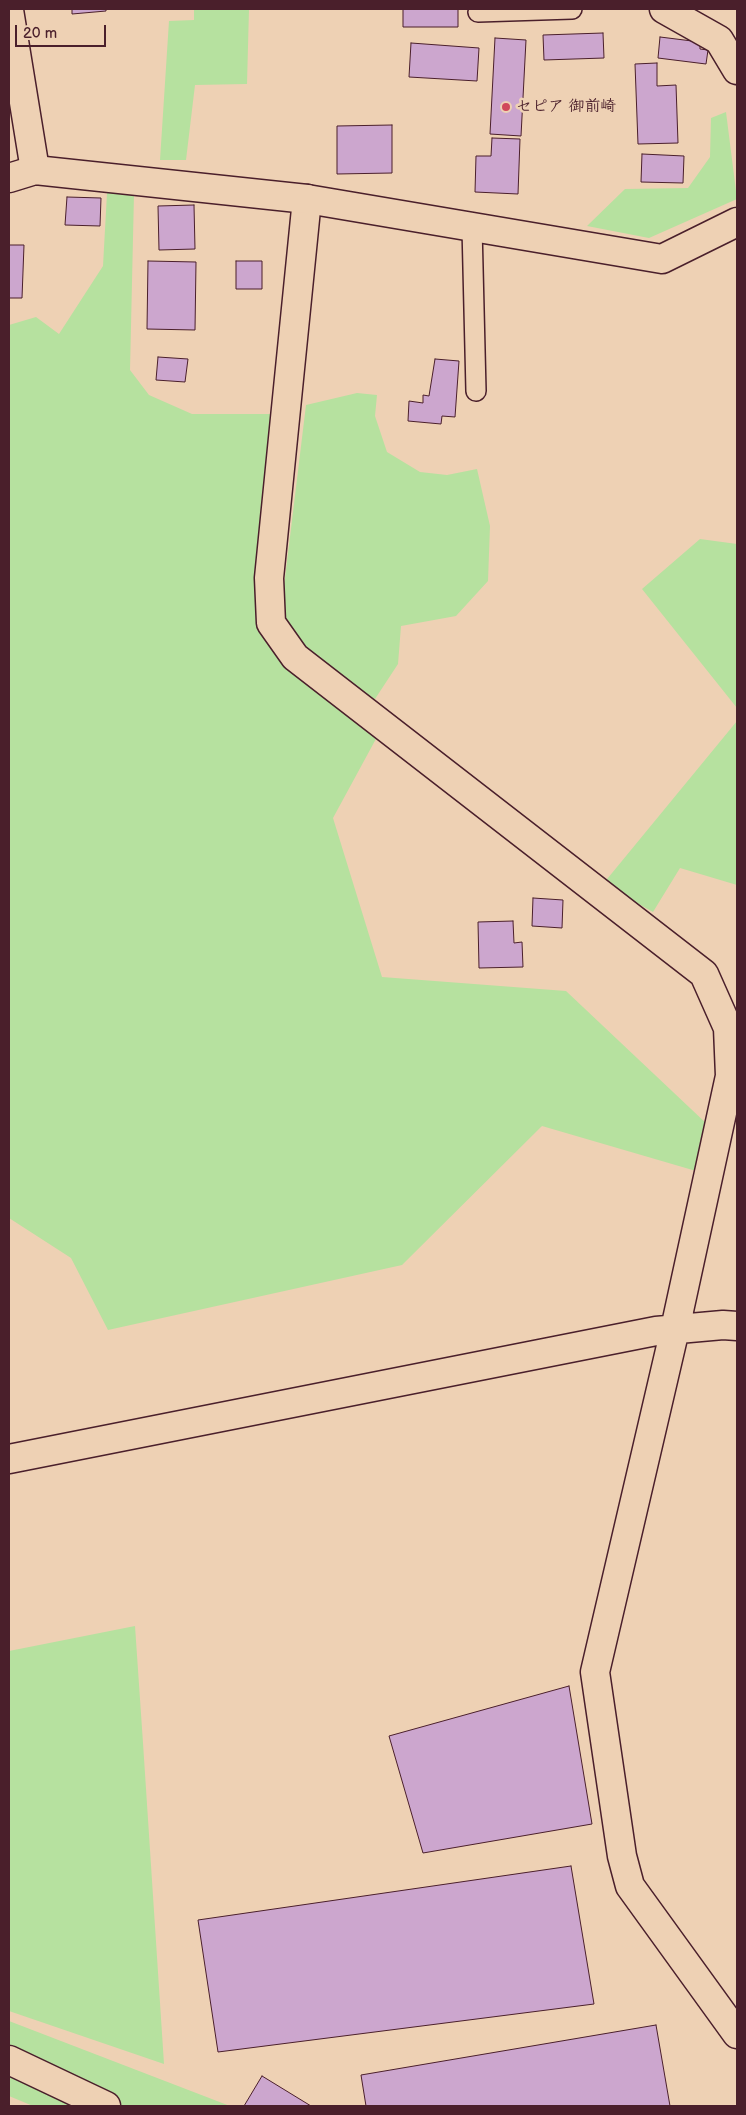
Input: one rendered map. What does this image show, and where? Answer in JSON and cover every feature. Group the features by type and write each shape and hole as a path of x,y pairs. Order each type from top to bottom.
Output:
{"street":[{"path":"664,9 719,40 737,70"},
{"path":"9,10 35,170"},
{"path":"9,178 35,170 307,199 662,259 737,222"},
{"path":"307,199 270,578 271,623 295,657 704,974 728,1028 730,1076 675,1330 595,1672 622,1856 630,1886 737,2034"},
{"path":"9,1459 647,1333 723,1325 737,1326"},
{"path":"9,2060 106,2106"}],"lane":[{"path":"478,12 572,9"},
{"path":"472,227 476,392"}],"green space":[{"path":"194,9 249,9 247,84 195,85 186,160 160,160 169,21 194,20"},
{"path":"726,112 737,199 649,238 587,226 625,189 688,188 710,157 711,118"},
{"path":"107,193 134,194 130,370 149,395 192,414 276,414 271,642 377,737 333,818 382,977 566,991 708,1125 696,1171 542,1126 402,1265 108,1330 71,1258 9,1218 9,325 36,317 59,334 103,266"},
{"path":"357,393 377,395 375,416 387,452 420,472 447,475 477,469 490,526 488,581 456,616 401,626 398,664 375,699 298,656 280,619 306,405"},
{"path":"700,539 737,544 737,708 642,589"},
{"path":"737,721 737,885 680,868 653,912 603,884"},
{"path":"135,1626 164,2064 9,2011 9,1651"},
{"path":"9,2021 230,2106 33,2106 9,2096"}],"building":[{"path":"72,9 106,9 106,11 72,14"},
{"path":"403,9 458,9 458,27 403,27"},
{"path":"603,33 604,58 544,60 543,35"},
{"path":"660,37 700,42 700,49 708,50 706,64 658,58"},
{"path":"495,38 526,40 521,136 490,134"},
{"path":"411,43 479,48 477,81 409,77"},
{"path":"657,63 657,86 676,85 678,143 638,144 635,64"},
{"path":"392,125 392,173 337,174 337,126"},
{"path":"492,138 520,139 518,194 475,192 476,156 491,156"},
{"path":"642,154 684,156 683,183 641,182"},
{"path":"67,197 101,198 100,226 65,225"},
{"path":"194,205 195,249 159,250 158,206"},
{"path":"9,245 24,245 22,298 9,298"},
{"path":"148,261 196,262 195,330 147,329"},
{"path":"236,261 262,261 262,289 236,289"},
{"path":"158,357 188,359 185,382 156,380"},
{"path":"435,359 459,361 455,417 442,416 441,424 408,421 409,401 423,403 423,395 429,396"},
{"path":"533,898 563,900 562,928 532,926"},
{"path":"513,921 514,943 522,942 523,967 479,968 478,922"},
{"path":"569,1686 592,1824 423,1853 389,1736"},
{"path":"571,1866 594,2004 218,2052 198,1920"},
{"path":"656,2025 670,2106 366,2106 361,2075"},
{"path":"262,2076 311,2106 244,2106"}],"place":[{"name":"セピア 御前崎","path":"506,107"}]}
